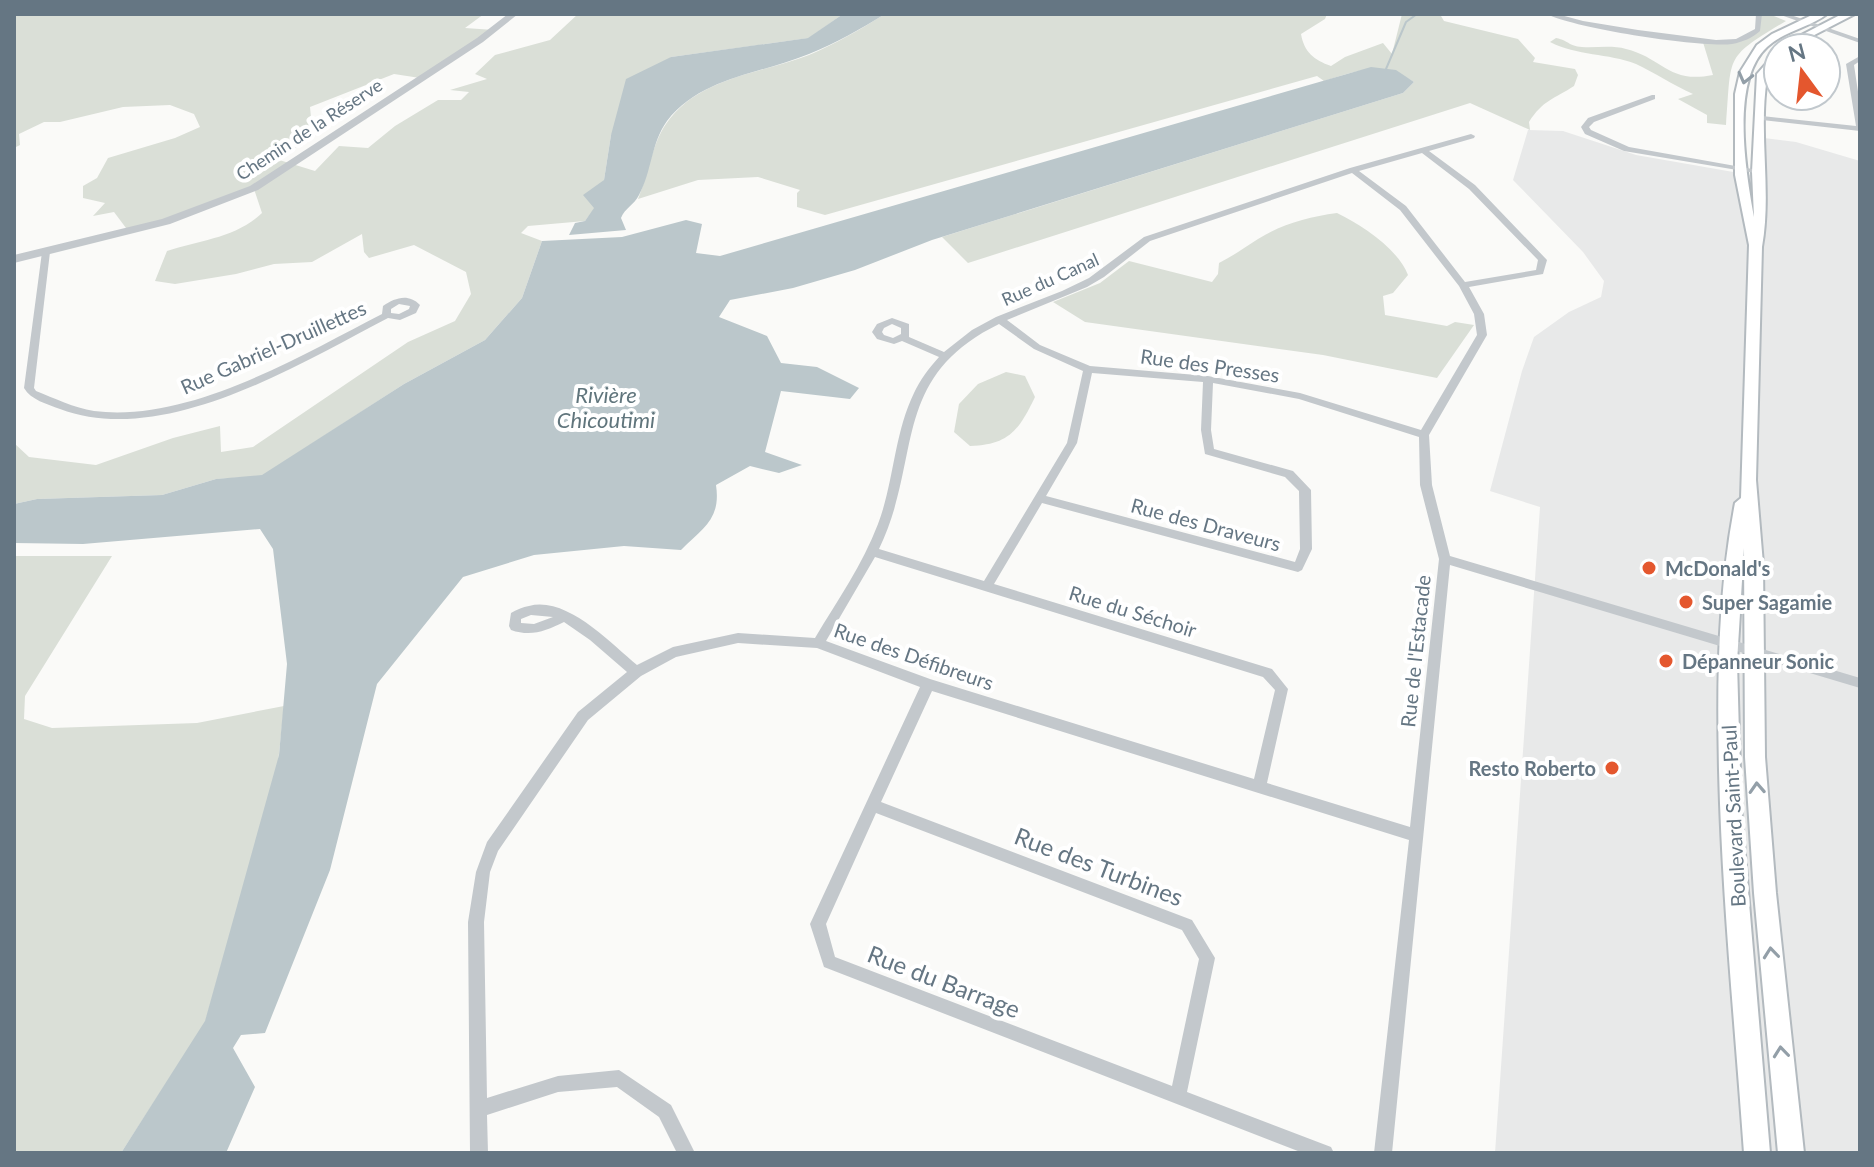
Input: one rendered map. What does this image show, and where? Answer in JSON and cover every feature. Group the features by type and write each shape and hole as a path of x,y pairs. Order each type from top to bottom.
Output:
{"main road":[{"name":"Boulevard Saint-Paul","path":"1755,247 1745,212 1739,169 1742,76 1753,55 1769,40 1822,14"},
{"path":"1819,32 1850,14"},
{"name":"Boulevard Saint-Paul","path":"1762,112 1758,172 1761,216 1755,247 1748,480 1754,564 1753,653 1758,803 1791,1153"},
{"name":"Boulevard Saint-Paul","path":"1748,480 1732,556 1728,645 1733,855 1757,1153"}],"street":[{"name":"Chemin de la Réserve","path":"14,259 151,228 225,203 254,188 480,40 514,14"},
{"path":"1550,14 1625,29 1727,42 1747,39 1758,30 1759,14"},
{"path":"1781,14 1860,41"},
{"path":"1762,118 1860,129 1850,64 1860,58"},
{"path":"1652,97 1591,120 1585,127 1588,132 1627,149 1758,172"},
{"name":"Rue du Canal","path":"818,643 871,551 889,510 904,435 917,392 945,356 969,336 999,319 1085,285 1115,266 1147,239 1353,170 1471,136"},
{"path":"1422,149 1472,187 1543,260 1540,272 1463,285"},
{"path":"1353,170 1403,208 1463,285 1479,314 1482,335 1424,435"},
{"name":"Rue Gabriel-Druillettes","path":"46,252 29,388 32,393 95,415 150,412 209,398 387,315"},
{"name":"Rue des Presses","path":"999,319 1037,347 1088,369 1208,379 1300,396 1424,435"},
{"path":"903,338 945,356"},
{"path":"987,586 1072,443 1088,369"},
{"name":"Rue des Draveurs","path":"1041,499 1298,567 1306,549 1305,490 1289,474 1209,451 1206,430 1208,379"},
{"name":"Rue de l'Estacade","path":"1383,1153 1445,559 1426,485 1424,435"},
{"name":"Rue du Séchoir","path":"871,551 1267,673 1282,689 1259,786"},
{"path":"1445,559 1860,683"},
{"path":"564,617 636,672"},
{"name":"Rue des Défibreurs","path":"479,1153 476,922 483,872 492,847 583,716 636,672 673,652 738,638 818,643 928,684 1415,835"},
{"name":"Rue du Barrage","path":"928,684 818,924 829,962 1325,1153"},
{"name":"Rue des Turbines","path":"871,805 1187,925 1207,958 1178,1096"},
{"path":"477,1110 558,1084 619,1078 665,1111 686,1153"}],"shaded area":[{"path":"14,14 484,14 465,28 494,30 420,78 394,74 310,107 313,138 276,159 315,171 339,146 368,148 395,126 438,100 461,100 469,92 450,90 487,79 475,74 495,55 550,40 578,14 843,14 809,38 671,57 611,135 604,180 595,208 585,221 528,226 521,233 542,241 522,298 485,340 404,384 262,476 216,479 162,495 37,499 14,504 14,443 29,457 96,465 173,438 220,426 221,452 253,447 408,342 455,321 471,294 466,272 414,245 369,258 364,252 362,234 312,262 274,264 175,284 155,281 167,251 229,233 262,213 254,189 129,232 114,212 93,216 105,203 83,198 83,186 97,178 108,158 175,138 200,127 194,114 170,105 123,107 60,122 44,122 19,134 20,145 14,148"},
{"path":"885,14 1327,14 1325,19 1301,34 1311,54 1331,66 1345,57 1383,43 1392,54 1402,14 1451,14 1441,16 1444,21 1518,39 1535,58 1533,62 1575,69 1578,75 1574,86 1539,109 1529,122 1530,130 1470,103 968,263 942,237 1403,93 1414,82 1380,69 1359,71 1324,81 1317,76 825,215 797,207 797,193 800,190 758,177 698,180 638,199 661,132 679,108 695,96 731,79 809,55"},
{"path":"1759,14 1769,14 1786,21 1768,32 1762,32 1762,36 1741,52 1735,61 1729,84 1726,125 1707,123 1707,115 1678,99 1693,94 1636,64 1571,50 1550,42 1556,38 1577,46 1621,48 1639,53 1675,73 1698,77 1713,75 1702,39 1738,40 1758,30"},
{"path":"1528,130 1563,131 1636,155 1762,177 1764,138 1796,142 1860,161 1860,1153 1495,1153 1540,507 1490,491 1534,337 1569,312 1601,297 1604,281 1583,252 1513,180"},
{"path":"1337,213 1388,247 1408,275 1393,293 1383,296 1385,315 1447,326 1455,322 1474,325 1437,378 1323,355 1085,322 1053,302 1100,283 1129,261 1212,282 1218,274 1219,263 1276,229"},
{"path":"1006,372 1025,376 1035,397 1011,434 994,443 970,446 954,432 959,404 978,384"},
{"path":"14,556 112,556 25,696 24,719 52,728 197,723 284,706 278,763 205,1023 121,1153 14,1153"}],"water":[{"path":"843,14 885,14 819,50 733,78 681,106 662,130 643,186 621,218 626,230 569,235 575,223 585,221 594,208 583,195 604,180 611,135 626,79 671,57 808,38"},
{"name":"Rivière Chicoutimi","path":"1371,67 1396,70 1414,82 1403,93 932,240 855,270 793,288 730,300 719,317 767,336 781,363 817,367 859,388 850,399 781,391 765,452 802,465 779,473 750,466 716,485 716,506 709,522 681,550 624,546 534,555 463,577 377,684 330,870 265,1033 241,1035 233,1048 255,1087 226,1153 121,1153 205,1021 279,755 287,664 273,549 260,529 83,544 14,543 14,504 37,499 162,495 216,479 262,475 404,384 485,340 522,298 542,241 622,237 686,220 702,224 696,253 720,256"}],"waterway":[{"path":"1386,69 1406,22 1417,14"}],"place":[{"name":"McDonald's","path":"1649,568"},
{"name":"Super Sagamie","path":"1686,602"},
{"name":"Dépanneur Sonic","path":"1666,661"},
{"name":"Resto Roberto","path":"1612,768"}]}
